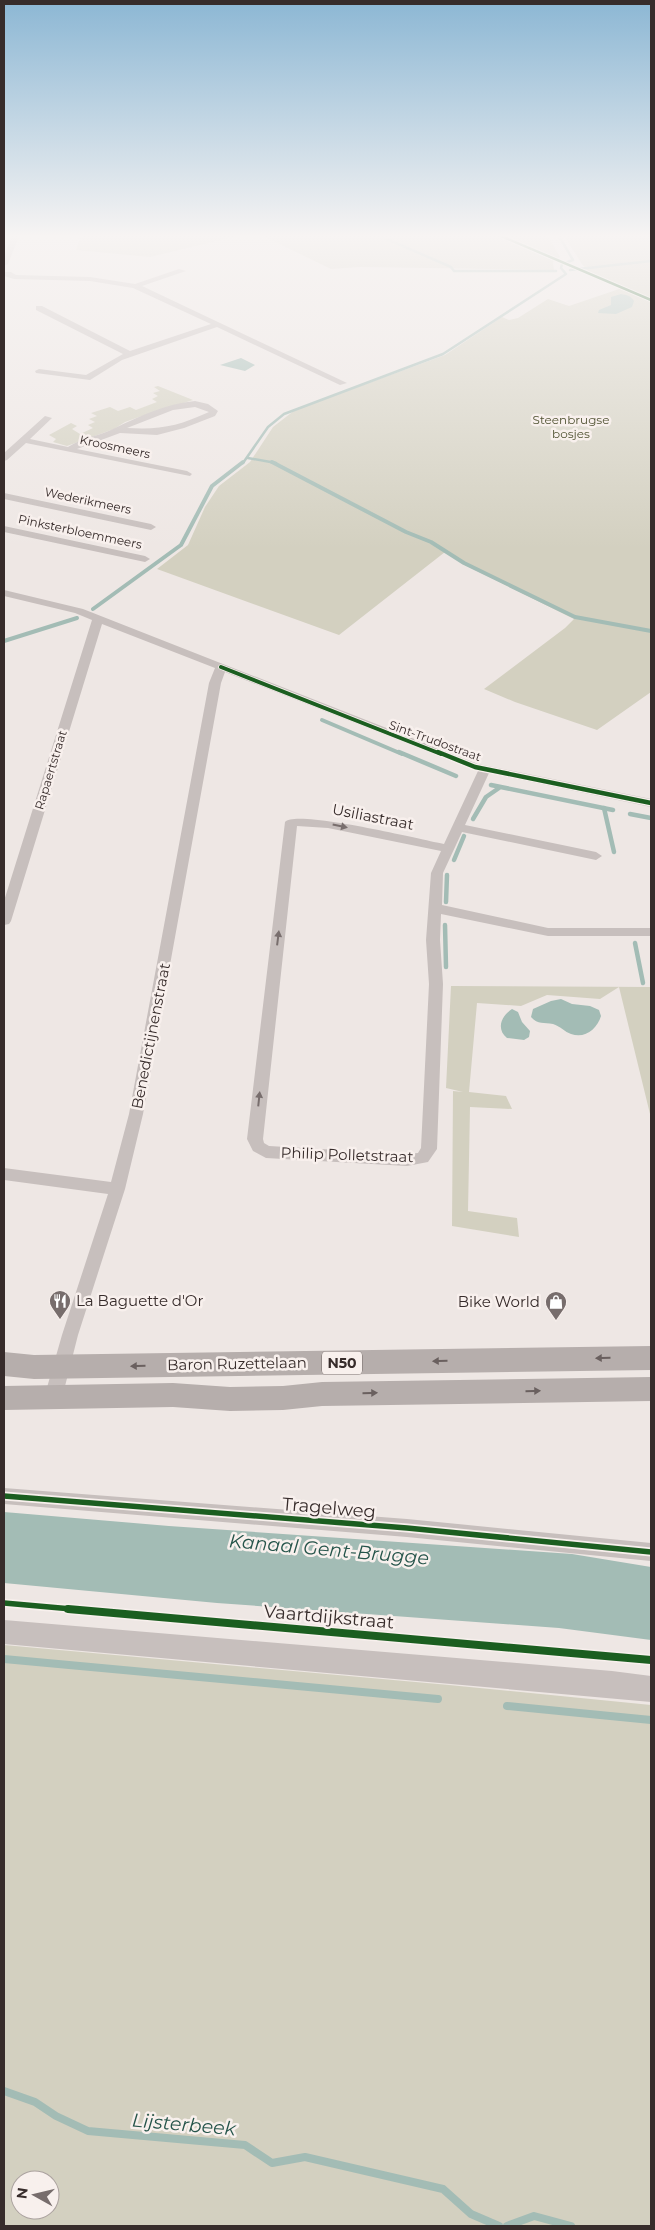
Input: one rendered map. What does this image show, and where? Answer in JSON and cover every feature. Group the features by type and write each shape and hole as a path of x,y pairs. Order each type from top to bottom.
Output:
{"main road":[{"name":"Baron Ruzettelaan","path":"4,1364 61,1367 651,1358"},
{"name":"Baron Ruzettelaan","path":"4,1375 34,1367"},
{"name":"Baron Ruzettelaan","path":"4,1398 173,1396 230,1399 283,1398 322,1394 651,1389"}],"street":[{"path":"102,340 129,354"},
{"path":"39,371 87,378 110,362 171,340"},
{"path":"253,340 343,383"},
{"path":"69,450 119,430 125,425 182,405 207,406 214,412 181,426 157,432 119,430"},
{"path":"4,458 48,418"},
{"name":"Kroosmeers","path":"23,440 187,474"},
{"name":"Wederikmeers","path":"4,496 151,527"},
{"name":"Pinksterbloemmeers","path":"4,529 145,559"},
{"name":"Sint-Trudostraat","path":"4,593 79,611 448,758 485,769 651,803"},
{"name":"Rapaertstraat","path":"4,921 98,619"},
{"name":"Benedictijnenstraat","path":"53,1398 117,1189 136,1114 189,836 215,683 221,667"},
{"name":"Philip Polletstraat","path":"291,822 255,1139 258,1147 266,1152 407,1160 422,1158 429,1149 436,984 434,940 437,873 485,769"},
{"name":"Usiliastraat","path":"291,822 328,824 448,849"},
{"path":"458,827 596,856"},
{"path":"435,908 548,932 651,932"},
{"path":"4,1174 117,1189"},
{"name":"Tragelweg","path":"4,1496 407,1528 651,1552"},
{"path":"4,1632 612,1684 651,1689"}],"green space":[{"name":"Steenbrugse bosjes","path":"467,340 651,340 651,692 597,730 515,702 484,689 565,628 574,619 463,564 445,552 339,635 157,569 188,545 205,507 219,486 250,462 273,427 295,410 445,355"},
{"path":"158,386 193,400 125,422 114,429 67,446 53,442 56,439 49,435 71,423 77,426 72,429 80,434 93,428 88,425 95,422 89,419 97,416 91,413 110,407 118,411 130,407 136,410 157,402 152,399 158,396 153,393 160,391 154,387"},
{"path":"451,986 651,987 651,1118 619,987 600,999 547,995 521,1006 477,1003 469,1092 506,1096 512,1109 470,1107 468,1211 517,1218 519,1237 452,1226 453,1091 463,1092 446,1088"},
{"path":"4,1645 651,1705 651,2226 4,2226"}],"water":[{"path":"241,358 255,365 245,371 220,365"},
{"path":"561,999 572,1004 590,1006 599,1010 601,1016 597,1025 586,1034 576,1035 553,1024 536,1021 531,1017 533,1009"},
{"path":"512,1009 518,1012 522,1022 530,1031 529,1037 524,1040 507,1038 502,1031 501,1023 505,1015"},
{"name":"Kanaal Gent-Brugge","path":"4,1512 169,1526 572,1554 651,1567 651,1640 559,1628 217,1603 4,1583"}],"waterway":[{"path":"243,463 268,427 284,414 443,354 464,340"},
{"path":"248,458 273,462"},
{"path":"93,609 181,545 212,486 243,462"},
{"path":"273,462 406,532 431,542 464,563 575,617 651,631"},
{"path":"4,641 77,618"},
{"path":"322,720 402,754"},
{"path":"399,752 456,776"},
{"path":"491,785 604,808"},
{"path":"473,819 486,797 499,788"},
{"path":"604,808 613,810"},
{"path":"604,808 614,852"},
{"path":"630,814 651,818"},
{"path":"454,860 464,836"},
{"path":"446,902 447,875"},
{"path":"445,925 446,967"},
{"path":"635,943 643,983"},
{"path":"4,1659 438,1699"},
{"path":"507,1706 651,1720"},
{"name":"Lijsterbeek","path":"4,2091 35,2102 56,2116 88,2131 245,2145 272,2163 305,2157 443,2189 471,2214 499,2226"},
{"name":"Lijsterbeek","path":"507,2226 534,2216 571,2226"}],"cycle path":[{"path":"221,667 475,767 651,803"},
{"path":"4,1496 407,1528 651,1552"},
{"name":"Vaartdijkstraat","path":"4,1603 651,1660"}],"place":[{"name":"La Baguette d'Or","path":"60,1320"},
{"name":"Bike World","path":"556,1321"}]}
